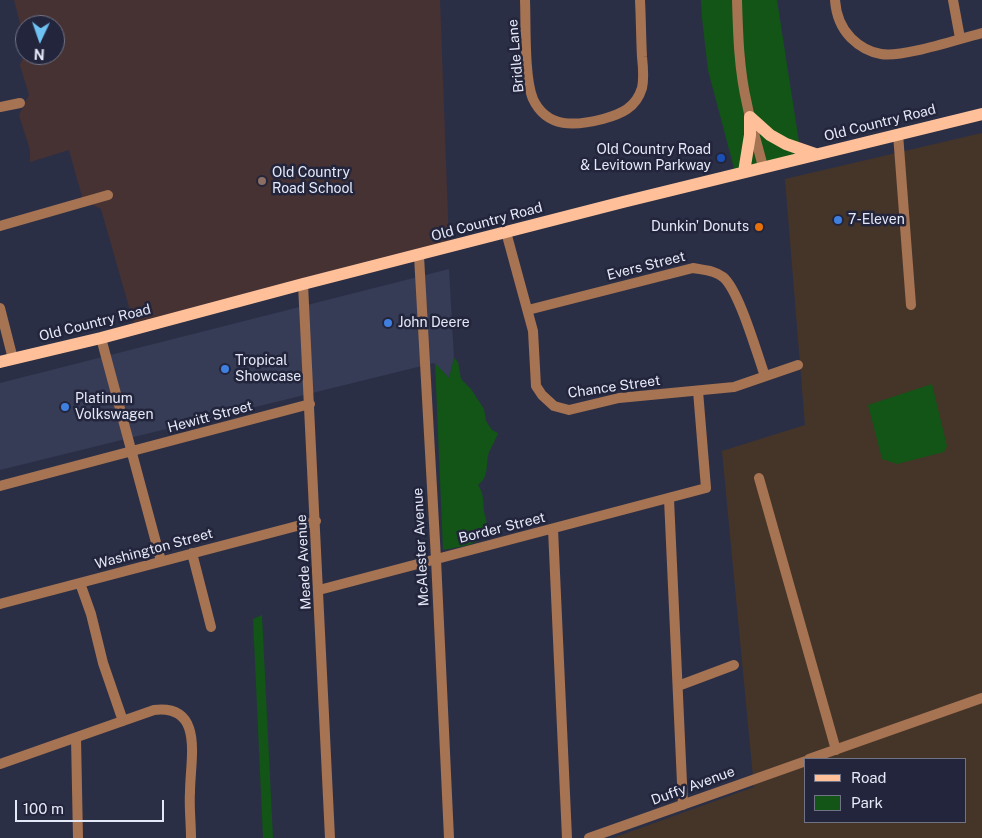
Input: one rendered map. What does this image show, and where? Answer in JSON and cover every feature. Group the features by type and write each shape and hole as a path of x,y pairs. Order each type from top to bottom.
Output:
{"main road":[{"name":"Old Country Road","path":"0,362 101,338 304,284 763,167 982,114"},
{"path":"750,117 770,136 815,154"},
{"path":"744,172 750,135 750,117"}],"street":[{"name":"Bridle Lane","path":"525,0 528,68 533,99 549,117 565,124 573,125 588,123 619,114 636,102 642,86 640,0"},
{"path":"737,0 744,88 763,167"},
{"path":"835,0 836,14 846,33 867,50 881,54 892,55 982,33"},
{"path":"953,0 960,38"},
{"path":"0,107 20,103"},
{"path":"898,134 911,305"},
{"path":"0,226 108,195"},
{"name":"Chance Street","path":"506,232 533,331 536,386 542,395 554,406 569,410 619,398 734,387 798,364"},
{"name":"McAlester Avenue","path":"419,256 449,838"},
{"name":"Evers Street","path":"528,310 693,268 711,271 723,277 734,290 765,376"},
{"name":"Meade Avenue","path":"304,284 330,838"},
{"path":"0,308 13,359"},
{"path":"101,338 161,561"},
{"name":"Border Street","path":"319,590 706,488 698,391"},
{"name":"Hewitt Street","path":"0,486 310,404"},
{"path":"759,478 836,750"},
{"path":"669,499 683,805"},
{"name":"Washington Street","path":"0,604 316,521"},
{"path":"553,529 567,838"},
{"path":"192,553 211,627"},
{"path":"80,583 91,614 103,664 123,721"},
{"path":"678,686 734,665"},
{"path":"812,758 982,698"},
{"path":"0,764 154,710 165,709 180,714 187,722 192,734 191,838"},
{"path":"76,738 78,838"},
{"name":"Duffy Avenue","path":"589,838 804,761"}],"shaded area":[{"name":"Old Country Road School","path":"14,0 440,0 449,245 135,328 101,209 83,200 69,150 30,162 30,150 19,115 29,95 20,65 65,65 65,15 18,15"},
{"path":"982,133 982,838 613,838 754,787 722,451 805,425 785,179"},
{"path":"449,269 454,358 449,378 434,363 0,470 0,383"}],"green space":[{"path":"701,0 777,0 801,155 735,172 708,70"},
{"path":"454,358 458,362 461,379 471,389 484,409 486,421 492,430 498,433 489,452 486,474 478,485 482,494 487,530 475,543 443,550 435,363 449,378"},
{"path":"932,384 947,446 944,452 897,464 882,459 868,405"},
{"path":"262,615 273,838 263,838 253,619"}],"place":[{"name":"Old Country Road & Levitown Parkway","path":"721,158"},
{"name":"Old Country Road School","path":"262,181"},
{"name":"7-Eleven","path":"838,220"},
{"name":"Dunkin' Donuts","path":"759,227"},
{"name":"John Deere","path":"388,323"},
{"name":"Tropical Showcase","path":"225,369"},
{"name":"Platinum Volkswagen","path":"65,407"}]}
